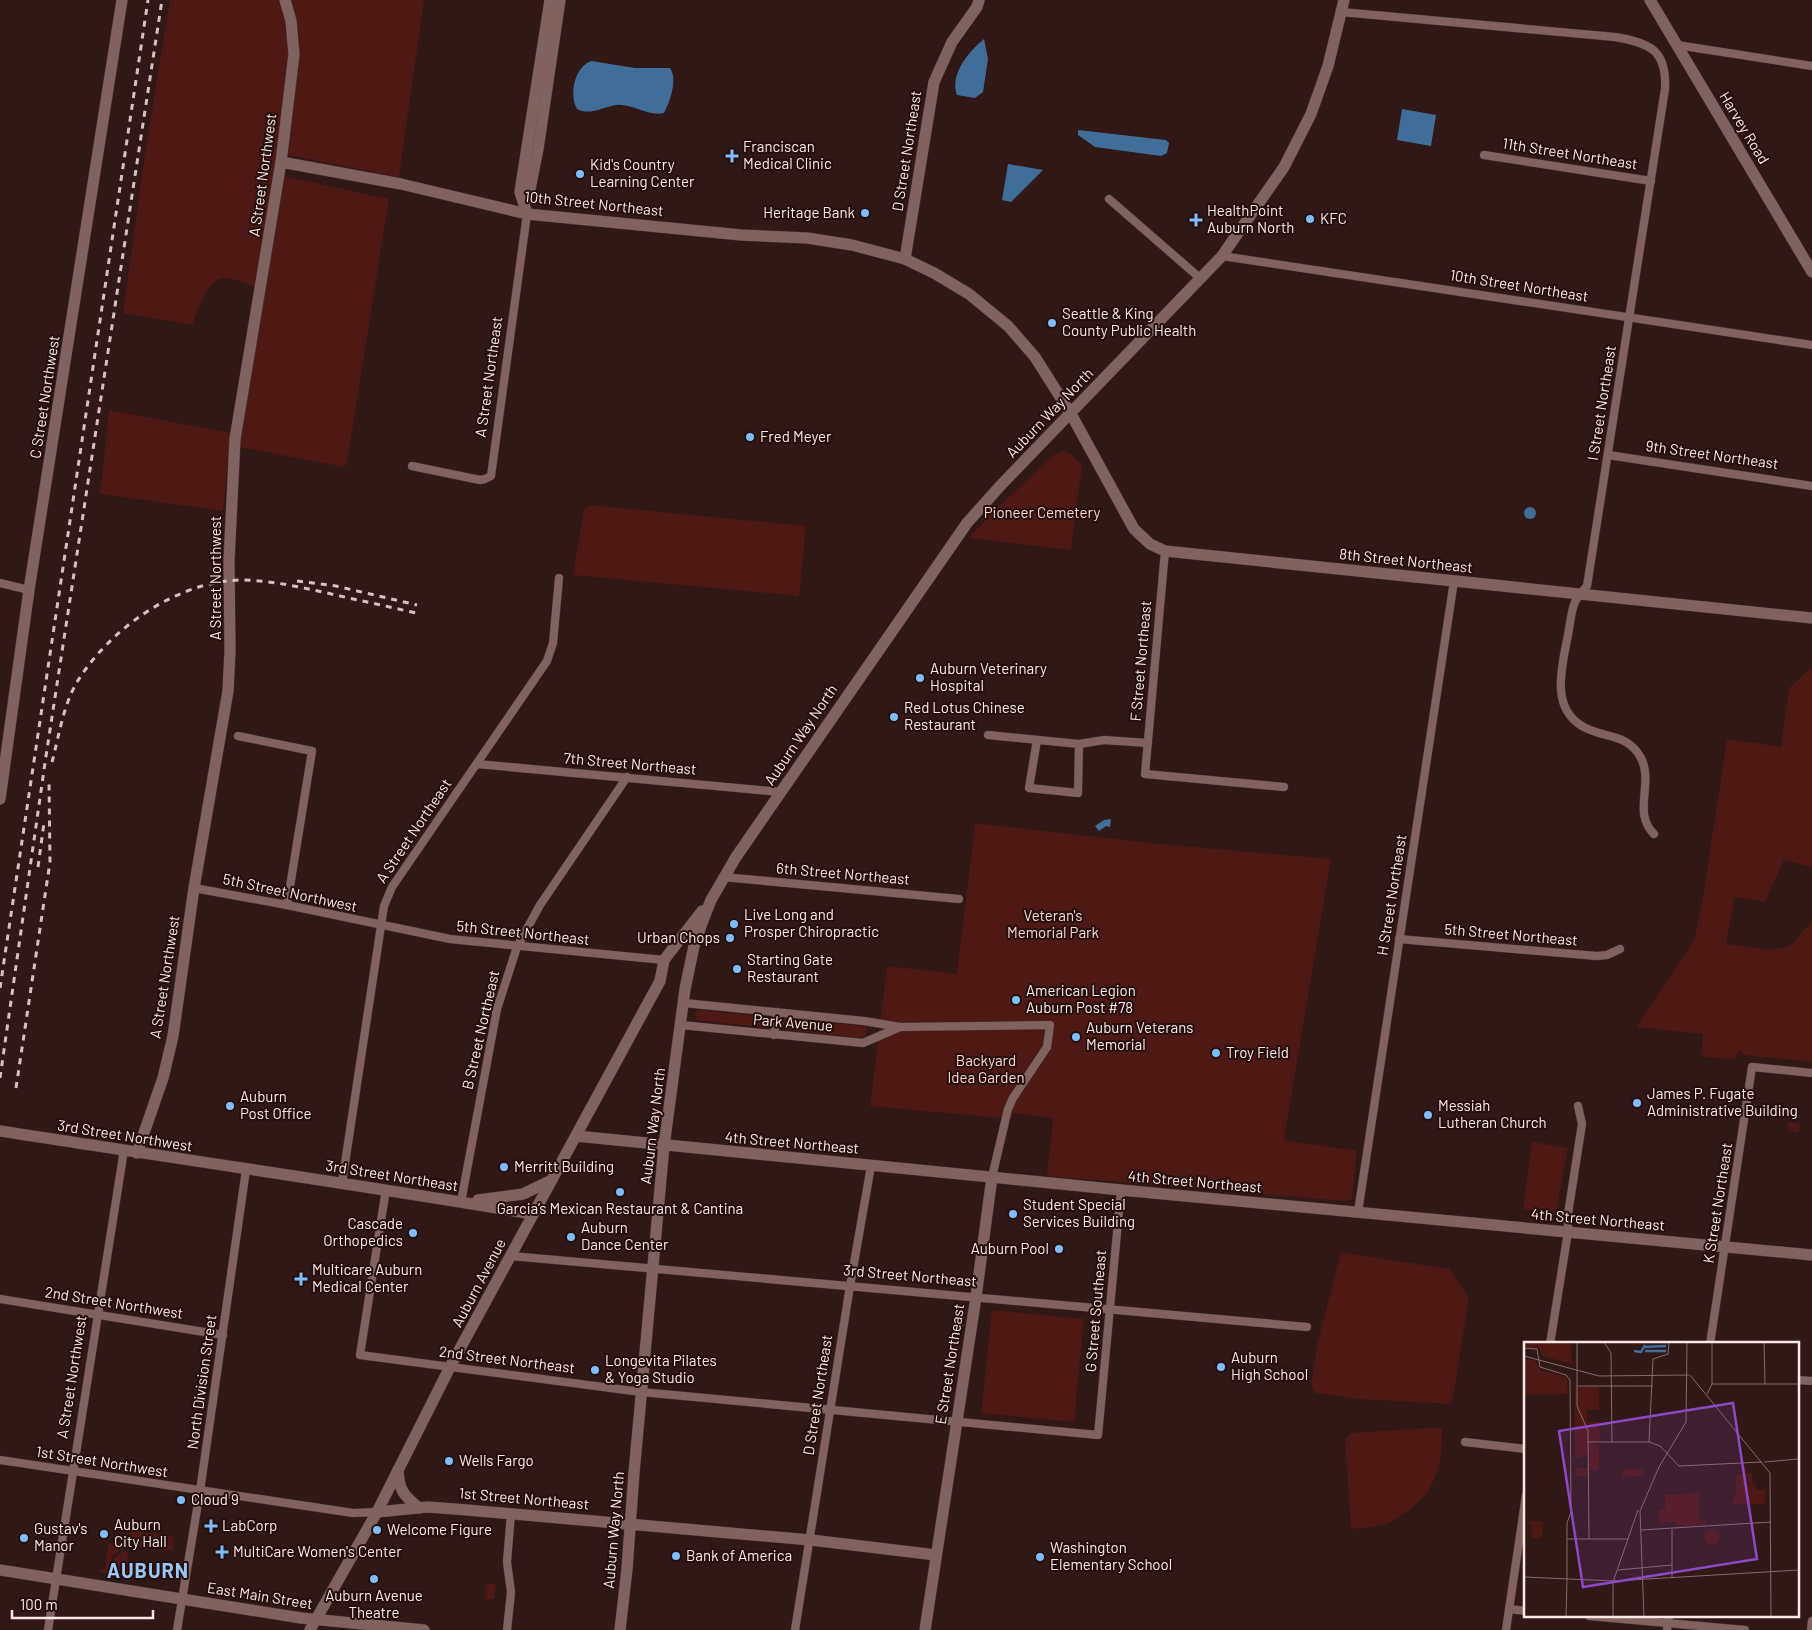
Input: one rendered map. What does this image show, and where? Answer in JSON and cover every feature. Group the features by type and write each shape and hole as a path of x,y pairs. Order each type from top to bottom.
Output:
{"street":[{"name":"C Street Northwest","path":"0,799 30,590 122,0"},
{"name":"A Street Northwest","path":"137,1153 163,1078 172,1036 194,888 228,691 230,651 229,561 236,439 281,162 294,54 291,21 285,0"},
{"name":"A Street Northeast","path":"412,466 480,480 491,476 527,214 520,192 550,0"},
{"path":"524,202 529,194 538,149 560,0"},
{"name":"D Street Northeast","path":"905,259 934,82 952,42 977,7 979,0"},
{"name":"Harvey Road","path":"1650,0 1812,272"},
{"name":"I Street Northeast","path":"1343,6 1615,37 1642,43 1651,48 1664,65 1665,89 1587,586 1575,601 1561,674 1561,690 1569,715 1581,726 1624,741 1642,759 1646,779 1643,816 1648,828 1654,834"},
{"name":"Auburn Way North","path":"620,1630 664,1146 688,969 694,946 711,900 780,792 957,535 995,491 1222,256 1284,167 1310,114 1328,66 1343,6"},
{"path":"1677,45 1812,66"},
{"name":"11th Street Northeast","path":"1484,155 1651,181"},
{"name":"10th Street Northeast","path":"281,162 401,184 527,214 741,234 807,238 852,245 905,259"},
{"path":"1109,199 1201,279"},
{"name":"10th Street Northeast","path":"1222,256 1812,345"},
{"path":"905,259 960,287 1008,326 1035,357 1071,414"},
{"name":"8th Street Northeast","path":"1071,414 1134,529 1150,544 1165,551 1812,618"},
{"name":"9th Street Northeast","path":"1608,455 1812,486"},
{"name":"F Street Northeast","path":"1165,551 1144,774 1284,787"},
{"name":"A Street Northeast","path":"342,1183 384,906 392,887 547,661 553,644 559,578"},
{"name":"H Street Northeast","path":"1358,1212 1454,581"},
{"path":"0,583 30,590"},
{"path":"238,736 312,751 287,905"},
{"path":"988,736 1078,744 1104,740 1148,744"},
{"path":"1037,740 1029,788 1078,793 1078,744"},
{"name":"7th Street Northeast","path":"477,764 780,792"},
{"name":"B Street Northeast","path":"461,1202 493,1025 505,979 516,947 540,905 627,777"},
{"name":"6th Street Northeast","path":"724,877 959,899"},
{"name":"5th Street Northwest","path":"194,888 287,905 380,926"},
{"path":"664,960 711,900"},
{"name":"5th Street Northeast","path":"380,926 450,939 516,947 664,960"},
{"name":"5th Street Northeast","path":"1399,939 1597,956 1607,955 1620,949"},
{"name":"Auburn Avenue","path":"313,1625 376,1512 450,1367 660,981 664,960"},
{"name":"Park Avenue","path":"684,1003 864,1021 900,1027 1050,1025"},
{"path":"774,1035 777,1012"},
{"name":"Park Avenue","path":"681,1025 862,1043 900,1027"},
{"name":"E Street Northeast","path":"925,1630 976,1297 992,1177 1008,1109 1013,1098 1047,1047 1050,1025"},
{"name":"K Street Northeast","path":"1710,1342 1752,1066 1812,1073"},
{"path":"1550,1342 1568,1232 1568,1214 1582,1124 1578,1106"},
{"name":"3rd Street Northwest","path":"0,1131 246,1170"},
{"name":"4th Street Northeast","path":"576,1136 871,1166 1812,1255"},
{"name":"A Street Northwest","path":"48,1630 124,1150"},
{"name":"D Street Northeast","path":"795,1630 871,1166"},
{"name":"3rd Street Northeast","path":"246,1170 386,1189 533,1214"},
{"name":"North Division Street","path":"177,1630 200,1492 246,1170"},
{"path":"461,1202 523,1194 552,1180"},
{"name":"2nd Street Northeast","path":"386,1189 360,1355 641,1392 1098,1435"},
{"name":"G Street Southeast","path":"1098,1435 1121,1190"},
{"name":"3rd Street Northeast","path":"511,1256 1307,1327"},
{"name":"2nd Street Northwest","path":"0,1299 223,1335"},
{"path":"1465,1442 1524,1448"},
{"name":"1st Street Northwest","path":"0,1460 200,1492"},
{"path":"398,1470 400,1487 403,1493 419,1508"},
{"name":"1st Street Northeast","path":"200,1492 353,1513 419,1508 511,1513 810,1540 936,1555"},
{"path":"1506,1630 1524,1508"},
{"path":"507,1630 511,1592 507,1562 511,1513"},
{"name":"East Main Street","path":"0,1570 182,1599 313,1625 424,1630"},
{"path":"1509,1609 1524,1610"},
{"path":"1612,1618 1744,1630"},
{"path":"1811,1630 1812,1621"}],"green space":[{"path":"170,0 424,0 399,177 283,154 279,175 389,199 347,463 344,467 229,445 223,511 100,494 109,410 236,434 260,288 225,278 219,279 204,296 192,325 123,313 145,153"},
{"name":"Pioneer Cemetery","path":"1064,451 1071,454 1082,465 1071,550 969,538 991,514 1055,454"},
{"path":"589,505 806,526 799,596 573,575 584,510"},
{"path":"1812,667 1812,867 1784,860 1765,902 1735,897 1726,944 1773,950 1790,946 1812,921 1812,1062 1745,1055 1739,1051 1734,1059 1701,1057 1703,1034 1636,1027 1694,940 1703,897 1727,739 1781,747 1789,688"},
{"path":"975,823 1160,844 1331,859 1284,1140 1357,1151 1352,1199 1345,1201 1047,1176 1053,1118 1013,1113 1011,1119 870,1106 887,966 957,974"},
{"path":"696,1011 767,1017 770,1018 771,1025 768,1028 697,1020 695,1014"},
{"path":"783,1020 863,1026 867,1028 867,1033 862,1038 785,1030 783,1029"},
{"path":"1789,1122 1800,1123 1799,1132 1788,1131"},
{"path":"1532,1142 1568,1148 1556,1213 1523,1209"},
{"path":"1341,1252 1449,1269 1469,1297 1452,1404 1358,1399 1316,1393 1311,1387 1317,1345"},
{"path":"992,1310 1084,1319 1074,1422 981,1413"},
{"path":"1442,1427 1439,1466 1430,1487 1423,1497 1414,1506 1388,1523 1373,1527 1351,1529 1345,1440 1351,1433"},
{"path":"127,1531 174,1537 173,1551 139,1546"},
{"path":"117,1540 123,1548 112,1556 110,1571 112,1574 99,1572 99,1569 105,1569 108,1545"},
{"path":"125,1550 129,1556 127,1558 141,1575 137,1579 116,1575 112,1570 114,1558"},
{"path":"486,1583 496,1584 494,1599 484,1599"}],"water":[{"path":"984,39 988,59 983,92 975,98 957,95 955,87 958,72 972,50"},
{"path":"591,61 635,68 670,68 673,84 671,97 664,113 652,113 622,105 587,112 577,109 573,89 577,75 585,64"},
{"path":"1402,109 1436,115 1431,146 1397,140"},
{"path":"1078,130 1166,140 1169,143 1167,153 1161,156 1095,147 1078,135"},
{"path":"1008,164 1043,170 1011,202 1002,200"},
{"path":"1532,507 1535,508 1535,518 1528,519 1525,518 1524,511 1525,508"},
{"path":"1111,819 1110,827 1106,826 1099,831 1095,826 1104,820"}],"railway":[{"path":"0,988 148,0"},
{"path":"0,1078 46,756 162,0"},
{"path":"52,762 68,701 77,682 91,662 108,643 149,610 196,588 220,582 245,580 276,583 416,613"},
{"path":"297,581 336,586 417,605"},
{"path":"16,1088 50,862 49,780"},
{"path":"38,867 44,823"}],"place":[{"name":"Franciscan Medical Clinic","path":"732,156"},
{"name":"Kid's Country Learning Center","path":"580,174"},
{"name":"Heritage Bank","path":"865,213"},
{"name":"KFC","path":"1310,219"},
{"name":"HealthPoint Auburn North","path":"1196,220"},
{"name":"Seattle & King County Public Health","path":"1052,323"},
{"name":"Fred Meyer","path":"750,437"},
{"name":"Auburn Veterinary Hospital","path":"920,678"},
{"name":"Red Lotus Chinese Restaurant","path":"894,717"},
{"name":"Live Long and Prosper Chiropractic","path":"734,924"},
{"name":"Urban Chops","path":"730,938"},
{"name":"Starting Gate Restaurant","path":"737,969"},
{"name":"American Legion Auburn Post #78","path":"1016,1000"},
{"name":"Auburn Veterans Memorial","path":"1076,1037"},
{"name":"Troy Field","path":"1216,1053"},
{"name":"James P. Fugate Administrative Building","path":"1637,1103"},
{"name":"Auburn Post Office","path":"230,1106"},
{"name":"Messiah Lutheran Church","path":"1428,1115"},
{"name":"Merritt Building","path":"504,1167"},
{"name":"Garcia’s Mexican Restaurant & Cantina","path":"620,1192"},
{"name":"Student Special Services Building","path":"1013,1214"},
{"name":"Cascade Orthopedics","path":"413,1233"},
{"name":"Auburn Dance Center","path":"571,1237"},
{"name":"Auburn Pool","path":"1059,1249"},
{"name":"Multicare Auburn Medical Center","path":"301,1279"},
{"name":"Auburn High School","path":"1221,1367"},
{"name":"Longevita Pilates & Yoga Studio","path":"595,1370"},
{"name":"Wells Fargo","path":"449,1461"},
{"name":"Cloud 9","path":"181,1500"},
{"name":"LabCorp","path":"211,1526"},
{"name":"Welcome Figure","path":"377,1530"},
{"name":"Auburn City Hall","path":"104,1534"},
{"name":"Gustav's Manor","path":"24,1538"},
{"name":"MultiCare Women's Center","path":"222,1552"},
{"name":"Bank of America","path":"676,1556"},
{"name":"Washington Elementary School","path":"1040,1557"},
{"name":"Auburn Avenue Theatre","path":"374,1579"}],"district":[{"name":"AUBURN","path":"148,1571"}],"park label":[{"name":"Veteran's Memorial Park","path":"1053,924"},
{"name":"Backyard Idea Garden","path":"986,1070"}]}
